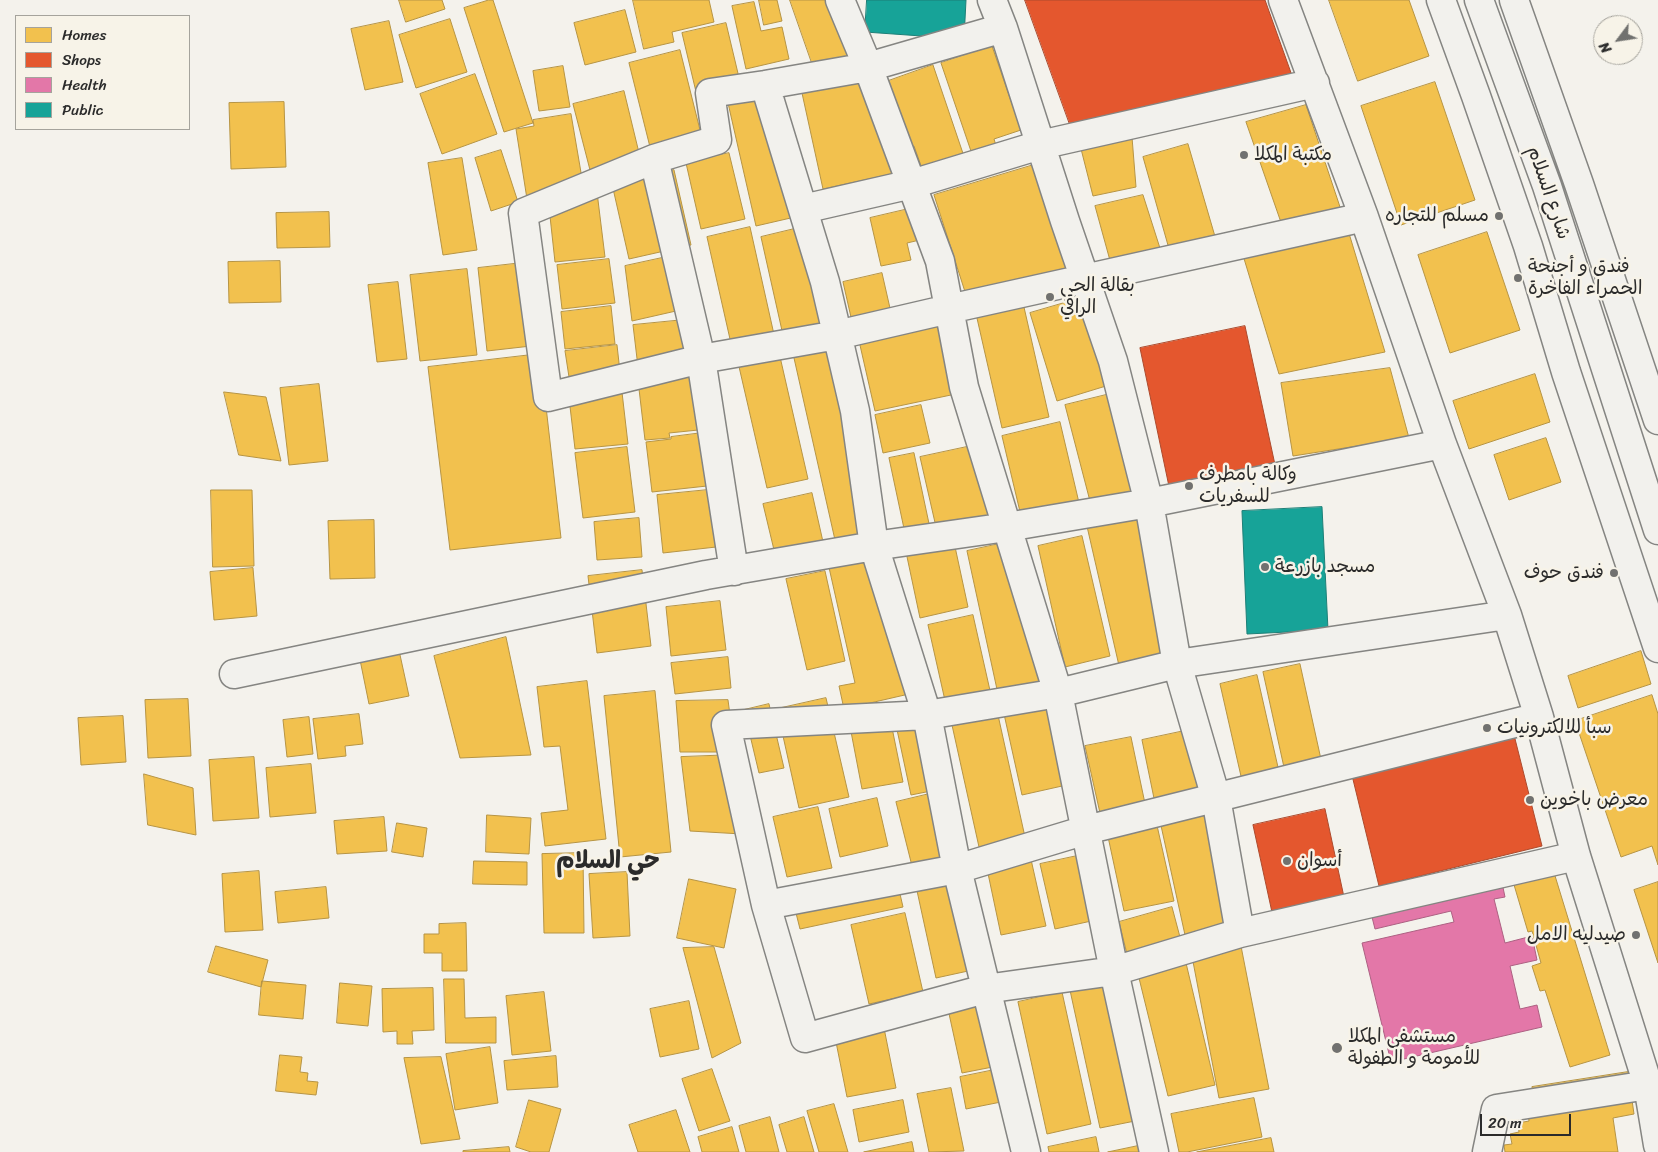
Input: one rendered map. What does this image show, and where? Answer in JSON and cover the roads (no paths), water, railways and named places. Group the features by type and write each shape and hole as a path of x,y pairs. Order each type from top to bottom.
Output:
{"main road":[{"path":"840,0 868,67 940,261 964,387 1058,693 1114,971 1154,1152"},
{"path":"992,0 1003,28 1040,145 1113,360 1149,503 1177,664 1216,798 1240,933"},
{"path":"1283,0 1364,217 1442,444 1507,615 1539,717 1576,856 1648,1086 1658,1144"},
{"path":"1441,0 1528,246 1566,372 1658,648"},
{"name":"شارع السلام","path":"1479,0 1547,186 1658,530"},
{"name":"شارع السلام","path":"1514,0 1579,184 1658,420"},
{"path":"1003,28 868,67 710,93 717,140 654,159 523,213 548,397 701,359 837,335 949,308 1364,217"},
{"path":"802,209 912,184 1040,145 1315,83"},
{"path":"765,85 825,282 855,411 874,546 927,715 957,869 1026,1152"},
{"path":"654,159 701,359 734,571"},
{"path":"234,674 706,575 874,546 1007,527 1149,503 1442,444"},
{"path":"1507,615 1177,664 1058,693 927,715 726,724 766,905 805,1038 985,989 1114,971 1240,933 1576,856"},
{"path":"766,905 957,869 1086,830 1539,717"},
{"path":"1487,1152 1496,1109 1648,1086"}],"place":[{"name":"مكتبة المكلا","path":"1244,155"},
{"name":"مسلم للتجاره","path":"1499,216"},
{"name":"فندق و أجنحة الحمراء الفاخرة","path":"1518,278"},
{"name":"بقالة الحي الراقي","path":"1050,297"},
{"name":"وكالة بامطرف للسفريات","path":"1189,486"},
{"name":"مسجد بازرعة","path":"1265,567"},
{"name":"فندق حوف","path":"1614,573"},
{"name":"سبأ للالكترونيات","path":"1487,728"},
{"name":"معرض باخوين","path":"1530,800"},
{"name":"أسوان","path":"1287,861"},
{"name":"صيدليه الامل","path":"1636,935"},
{"name":"مستشفى المكلا للأمومة و الطفولة","path":"1337,1048"}],"district":[{"name":"حي السلام","path":"608,862"}]}
